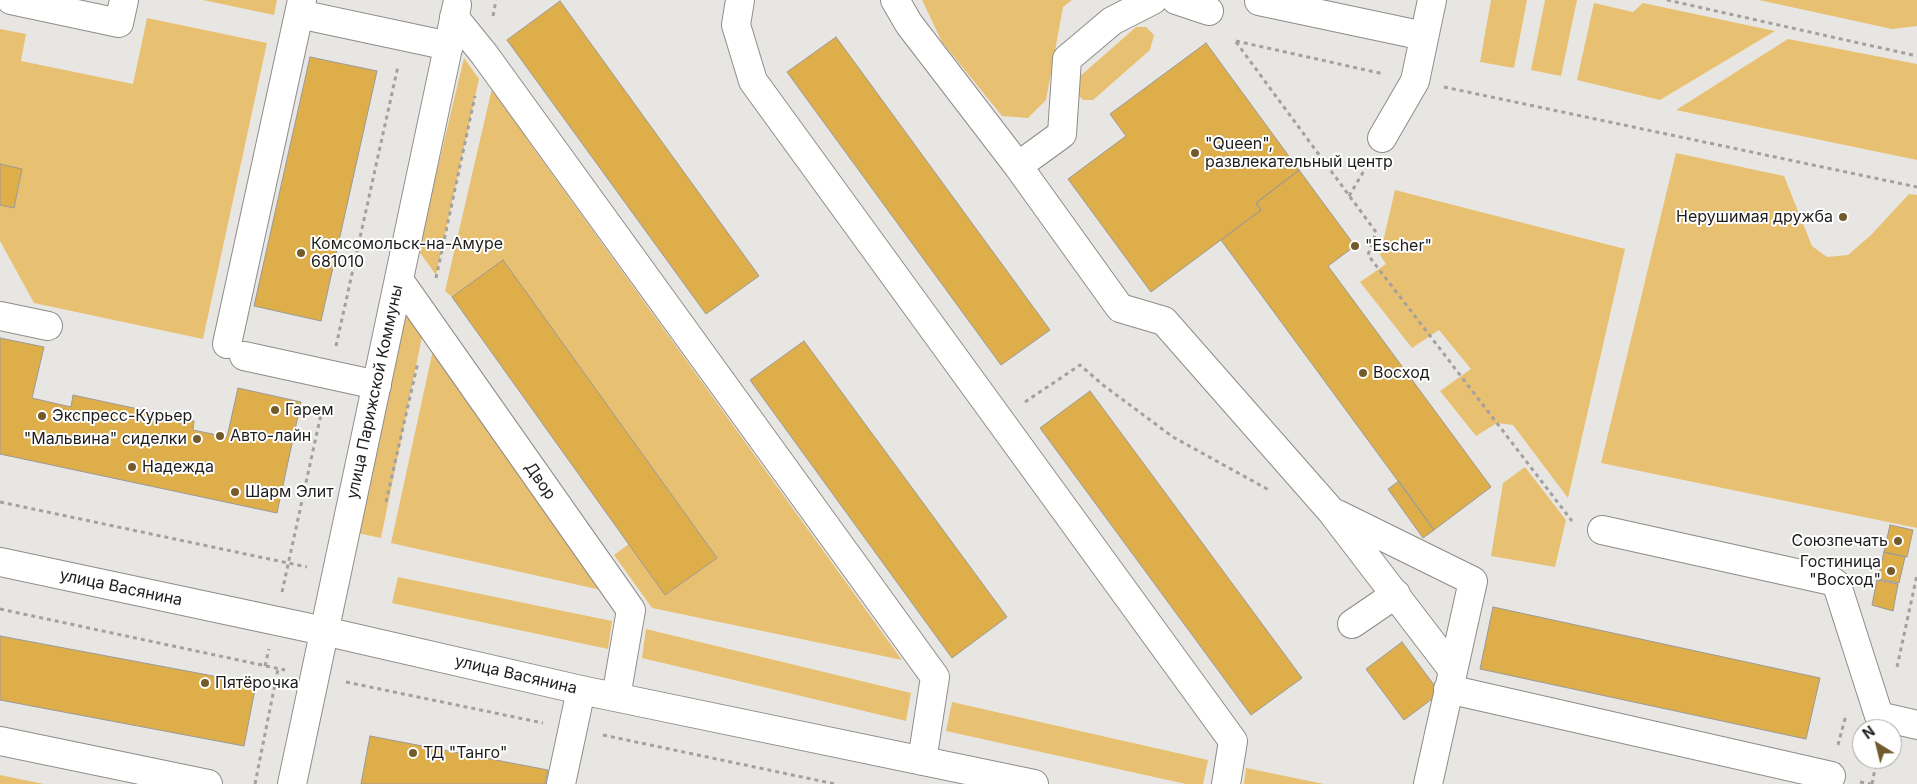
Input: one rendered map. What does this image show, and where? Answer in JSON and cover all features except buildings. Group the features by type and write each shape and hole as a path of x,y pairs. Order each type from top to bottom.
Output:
{"street":[{"path":"11,0 119,23 124,0"},
{"path":"740,0 736,25 753,81 998,421 1233,742 1226,784"},
{"path":"895,0 909,24 1018,166 1120,308 1164,321 1331,511 1396,594 1450,679 1831,776"},
{"path":"1018,166 1062,134 1067,59 1112,21 1153,0"},
{"path":"1176,0 1209,11"},
{"path":"1382,138 1415,80 1432,0"},
{"path":"1259,1 1424,36"},
{"path":"377,385 330,375 236,350 300,7 405,37 449,46"},
{"path":"456,8 496,70 935,677 922,760"},
{"name":"улица Парижской Коммуны","path":"292,784 456,8"},
{"name":"Двор","path":"399,280 631,610 616,697"},
{"path":"0,316 48,326"},
{"path":"1331,511 1473,581 1428,784"},
{"path":"1602,530 1832,581 1837,585 1879,716 1917,726"},
{"name":"улица Васянина","path":"0,562 275,621 581,690 922,760 993,780 1034,784"},
{"path":"1352,624 1396,594"},
{"path":"561,784 581,690"},
{"path":"0,740 208,784"}],"path":[{"path":"1667,0 1917,56"},
{"path":"265,666 405,37"},
{"path":"1574,525 1368,255 1376,232 1236,41 1917,187"},
{"path":"1349,196 1382,138"},
{"path":"998,421 1080,364 1103,386 1173,437 1275,492"},
{"path":"0,502 288,563"},
{"path":"1896,670 1917,575"},
{"path":"0,609 347,682"},
{"path":"255,784 278,669"},
{"path":"1872,784 1875,769"}],"shaded area":[{"path":"203,0 277,0 274,15"},
{"path":"922,0 1072,0 1063,7 1046,100 1028,118 1002,116 942,42"},
{"path":"1491,0 1527,0 1514,68 1480,62"},
{"path":"1545,0 1577,0 1561,76 1531,70"},
{"path":"1759,0 1917,0 1917,26 1892,29"},
{"path":"1594,3 1633,12 1643,3 1775,31 1660,100 1577,80"},
{"path":"147,18 267,43 203,339 34,303 0,241 0,205 14,208 22,169 0,164 0,29 26,34 21,61 133,84"},
{"path":"1136,27 1146,27 1154,35 1150,50 1093,100 1083,100 1075,92 1078,78"},
{"path":"1788,39 1917,64 1917,160 1676,110"},
{"path":"464,58 479,79 436,275 418,250"},
{"path":"493,84 529,142 902,660 652,608 614,555 629,544 665,595 717,558 503,261 452,297 445,291"},
{"path":"1676,153 1784,176 1812,246 1827,257 1848,255 1871,235 1909,194 1917,195 1917,528 1601,463"},
{"path":"1395,190 1625,249 1568,498 1513,425 1497,423 1476,436 1440,391 1471,369 1439,330 1412,348 1360,282 1386,264 1380,255"},
{"path":"404,307 423,332 381,538 357,533"},
{"path":"434,345 610,592 391,543"},
{"path":"1525,467 1566,520 1555,567 1491,556 1503,483"},
{"path":"398,577 612,621 608,649 392,603"},
{"path":"646,629 911,693 906,721 642,658"},
{"path":"952,702 1208,760 1203,784 1186,784 946,731"},
{"path":"1246,768 1324,784 1244,784"},
{"path":"0,775 44,784 0,784"}],"place":[{"name":"\"Queen\", развлекательный центр","path":"1195,153"},
{"name":"Нерушимая дружба","path":"1843,217"},
{"name":"\"Escher\"","path":"1355,246"},
{"name":"Комсомольск-на-Амуре 681010","path":"301,253"},
{"name":"Восход","path":"1363,373"},
{"name":"Гарем","path":"275,410"},
{"name":"Экспресс-Курьер","path":"42,416"},
{"name":"Авто-лайн","path":"220,436"},
{"name":"\"Мальвина\" сиделки","path":"197,439"},
{"name":"Надежда","path":"132,467"},
{"name":"Шарм Элит","path":"235,492"},
{"name":"Союзпечать","path":"1898,541"},
{"name":"Гостиница \"Восход\"","path":"1891,571"},
{"name":"Пятёрочка","path":"205,683"},
{"name":"ТД \"Танго\"","path":"413,753"}]}
